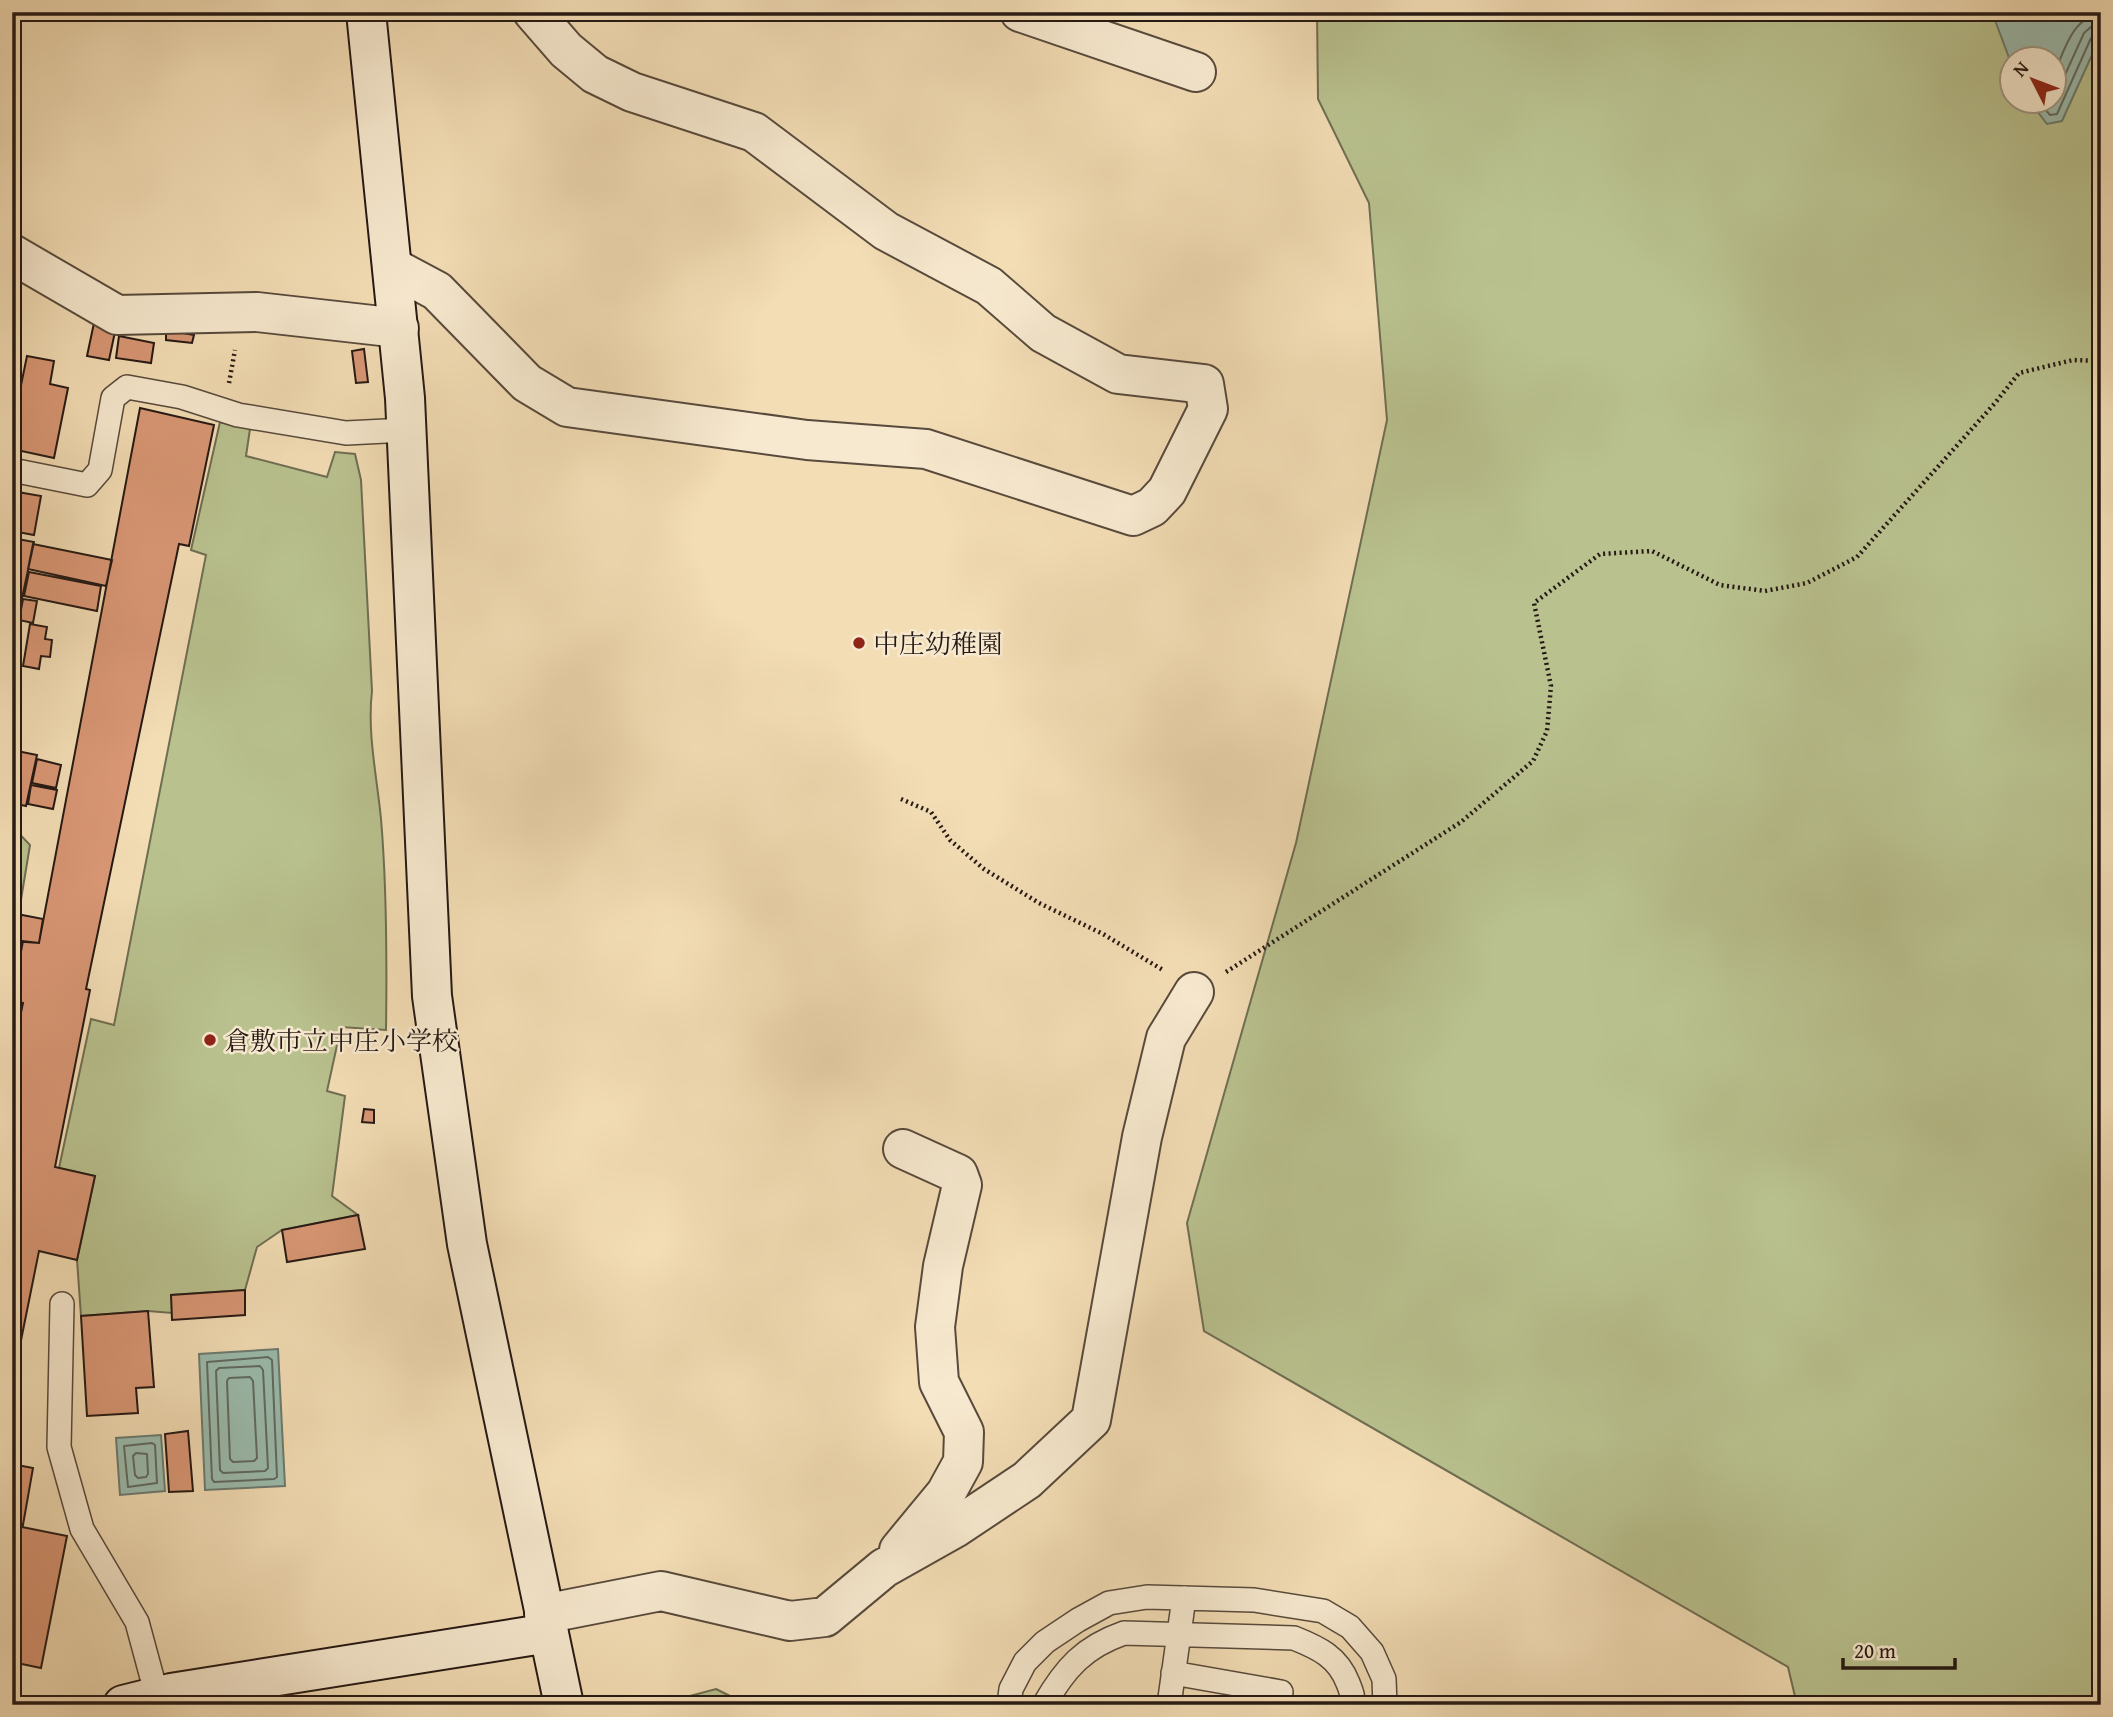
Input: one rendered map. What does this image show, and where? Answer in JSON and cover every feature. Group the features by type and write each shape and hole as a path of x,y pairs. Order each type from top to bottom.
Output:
{"street":[{"path":"366,12 399,328 406,430 432,996 467,1244 564,1705"},
{"path":"392,267 437,291 527,383 567,407 807,440 926,449 1133,516 1152,507 1167,491 1208,409 1204,384 1118,374 1064,345 1043,333 989,286 886,230 754,132 632,92 596,74 566,50 533,12"},
{"path":"1020,12 1065,19 1196,72"},
{"path":"12,254 117,315 257,312 399,328"},
{"path":"140,1700 231,1694 547,1623 661,1591 790,1621 825,1617 884,1568 956,1528 1027,1480 1091,1420 1142,1137 1166,1038 1194,992"},
{"path":"884,1568 946,1493 963,1462 964,1432 939,1382 935,1327 943,1266 962,1185 958,1174 903,1149"}],"lane":[{"path":"12,470 87,485 100,470 113,398 127,387 182,397 223,411 346,433 406,430"},
{"path":"62,1304 59,1447 82,1529 137,1622 140,1700"},
{"path":"1009,1705 1011,1689 1025,1662 1045,1642 1078,1619 1109,1603 1147,1597 1254,1600 1323,1611 1350,1627 1372,1652 1384,1679 1385,1705"},
{"path":"1169,1705 1184,1598"},
{"path":"1044,1705 1063,1675 1078,1658 1100,1642 1124,1633 1294,1638 1332,1657 1343,1671 1354,1697 1352,1705"},
{"path":"1174,1673 1281,1692 1278,1705"}],"path":[{"path":"223,411 243,313"},
{"path":"901,799 931,812 950,840 984,869 1039,903 1103,933 1141,955 1194,992 1461,822 1533,761 1547,731 1551,685 1534,603 1600,554 1652,551 1720,586 1765,591 1807,583 1857,558 2019,373 2073,360 2101,361"}],"green space":[{"path":"1317,12 2101,12 2101,1705 1797,1705 1788,1667 1204,1331 1187,1223 1296,843 1387,420 1369,203 1318,99"},
{"path":"220,422 250,429 246,456 327,477 335,452 355,454 361,480 372,739 384,872 386,1030 341,1027 327,1091 345,1096 332,1196 358,1215 282,1230 257,1247 245,1290 172,1295 172,1313 148,1311 81,1316 77,1260 95,1176 59,1168 91,1019 114,1025 206,555 191,550"},
{"path":"12,826 30,845 20,906 12,903"},
{"path":"716,1689 748,1705 656,1705"}],"water":[{"path":"1992,12 2101,12 2101,35 2068,108 2068,46 2005,46"},
{"path":"2041,116 2064,116 2062,121 2047,124"},
{"path":"278,1349 285,1486 205,1490 199,1354"},
{"path":"161,1435 165,1491 120,1495 116,1438"}],"building":[{"path":"94,323 116,327 109,360 87,356"},
{"path":"166,330 194,335 192,343 166,340"},
{"path":"119,336 154,343 151,363 116,358"},
{"path":"364,349 368,382 356,383 352,351"},
{"path":"27,356 54,361 50,384 68,388 54,458 12,449 12,429"},
{"path":"140,408 214,425 189,546 179,544 86,989 90,990 55,1167 95,1176 77,1260 39,1251 12,1385 12,1056 23,1003 12,998 23,941 39,943"},
{"path":"12,491 41,496 34,535 12,531"},
{"path":"12,538 34,542 12,645"},
{"path":"33,544 112,560 106,586 28,569"},
{"path":"29,572 101,586 97,611 24,596"},
{"path":"23,599 37,601 33,623 19,620"},
{"path":"30,624 47,627 45,639 52,640 50,657 41,656 39,669 23,666"},
{"path":"12,750 37,755 26,806 12,803"},
{"path":"37,759 61,765 56,788 32,783"},
{"path":"31,785 57,790 53,809 28,804"},
{"path":"12,913 43,919 39,943 12,941"},
{"path":"364,1109 374,1110 374,1123 362,1122"},
{"path":"358,1215 365,1249 287,1262 282,1230"},
{"path":"245,1290 245,1315 172,1320 171,1295"},
{"path":"148,1311 154,1387 136,1388 138,1413 87,1416 81,1316"},
{"path":"188,1431 193,1491 169,1492 165,1434"},
{"path":"12,1464 33,1468 23,1525 12,1523"},
{"path":"12,1525 67,1536 41,1668 12,1662"}],"place":[{"name":"中庄幼稚園","path":"859,643"},
{"name":"倉敷市立中庄小学校","path":"210,1040"}]}
